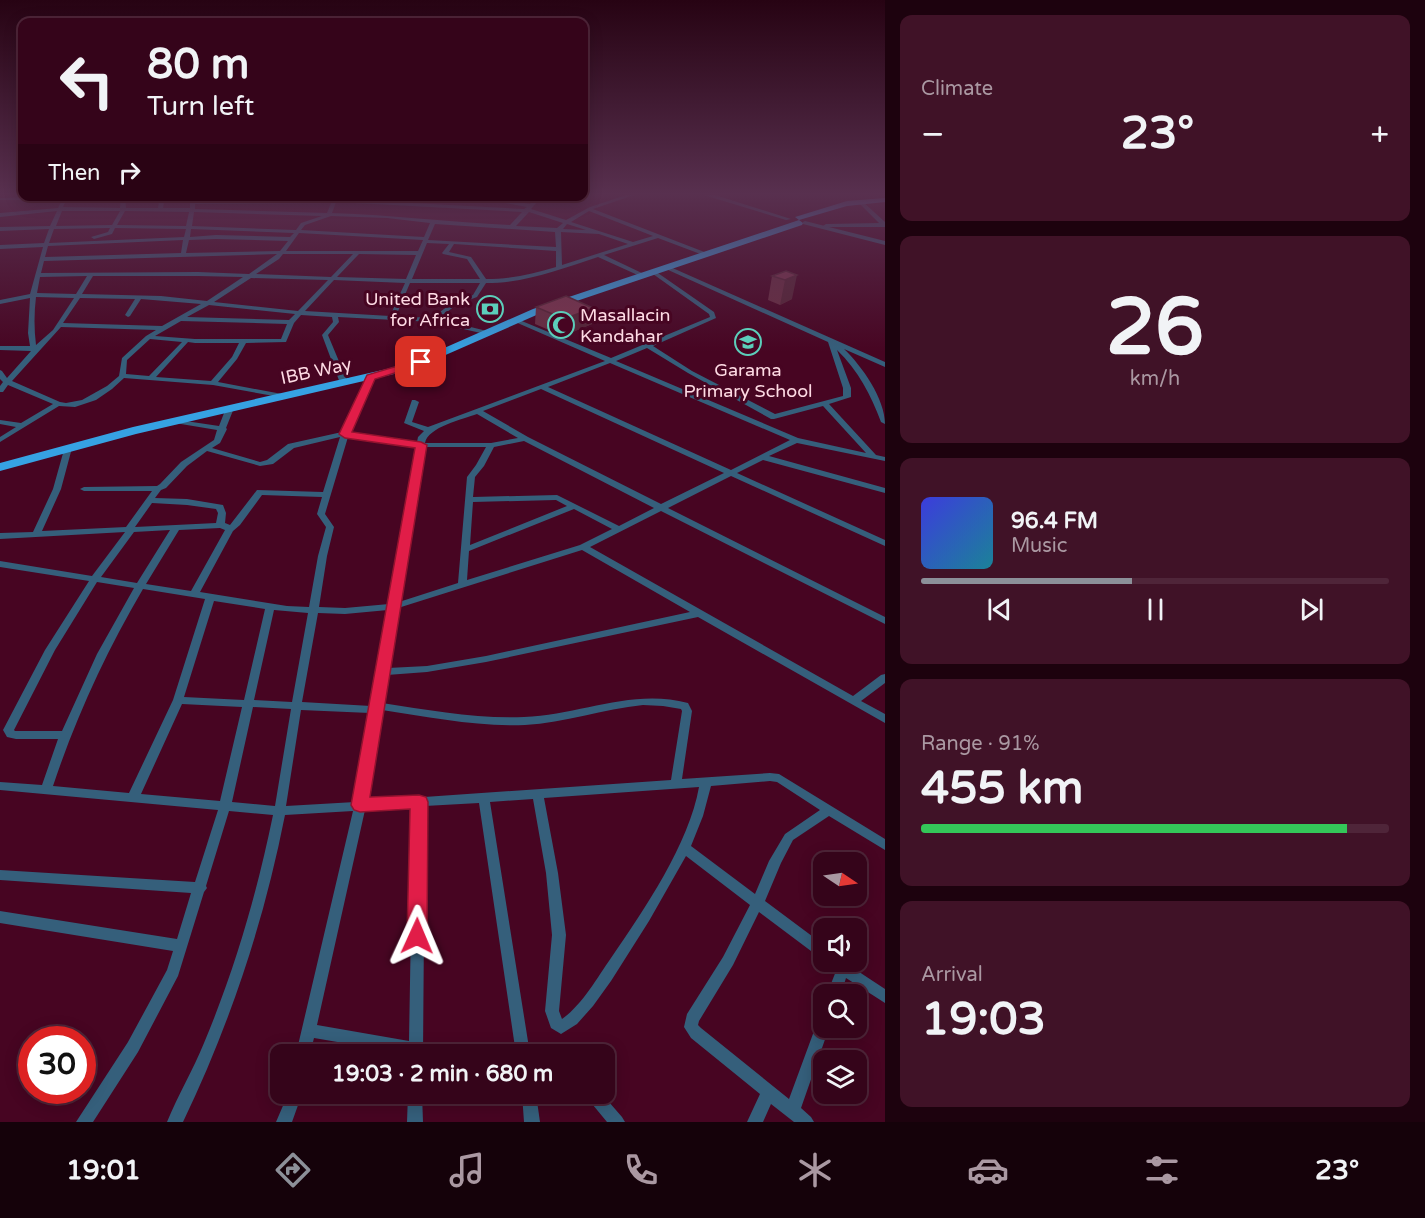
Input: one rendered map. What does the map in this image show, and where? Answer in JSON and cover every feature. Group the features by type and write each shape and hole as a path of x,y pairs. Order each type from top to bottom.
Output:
{"highway":[{"name":"IBB Way","path":"0,467 175,421 370,377 421,362 514,320 724,247"}],"street":[{"path":"34,350 30,329 45,247"},
{"path":"183,256 184,247"},
{"path":"0,372 3,380 58,404 65,406 84,402 116,383 122,376 123,362 127,354 148,337 208,303 282,253 286,247"},
{"path":"393,317 423,247"},
{"path":"449,247 445,253 469,258 484,281"},
{"path":"533,247 558,249 559,268"},
{"path":"39,275 250,275 409,281 517,280 623,247"},
{"path":"687,247 705,254"},
{"path":"148,337 186,341 284,341 291,322 358,252"},
{"path":"42,259 282,253 420,253"},
{"path":"305,1044 360,805 422,437 429,430 609,362 714,316 650,274 598,255"},
{"path":"668,268 885,365"},
{"path":"0,390 59,325 92,274"},
{"path":"433,320 454,304 475,296 484,281"},
{"path":"0,302 35,295 140,297 300,313 433,320 486,332"},
{"path":"128,315 140,297"},
{"path":"255,320 262,309"},
{"path":"335,315 336,322 325,335 344,383"},
{"path":"177,319 291,322"},
{"path":"514,320 795,440 885,459"},
{"path":"59,325 162,328"},
{"path":"152,377 186,341"},
{"path":"647,345 769,416 779,417 847,397 848,393 831,341"},
{"path":"831,341 861,373 883,411 885,422"},
{"path":"213,383 235,358 243,342"},
{"path":"0,348 34,350"},
{"path":"122,376 213,383 282,396"},
{"path":"175,1122 202,1069 236,979 260,894 279,811 295,707 330,527 321,514 345,434 370,377"},
{"path":"542,387 885,543"},
{"path":"415,402 408,423 429,430"},
{"path":"0,440 58,404"},
{"path":"825,404 874,457"},
{"path":"84,489 158,488 163,486 184,464 217,441 230,408"},
{"path":"477,411 525,439 885,621"},
{"path":"175,421 223,429"},
{"path":"0,422 23,426"},
{"path":"208,449 238,459 266,464 291,446 345,434 421,445 491,445 525,439"},
{"path":"0,564 270,607 345,611 395,606 583,547 795,440"},
{"path":"462,585 471,477 480,466 491,445"},
{"path":"36,534 57,489 68,448"},
{"path":"763,457 885,491"},
{"path":"64,735 16,735 11,734 5,725 94,580 158,488"},
{"path":"0,536 176,527 224,527 237,524 260,492 326,495"},
{"path":"468,500 552,496 619,529"},
{"path":"149,500 220,507 224,527 194,595"},
{"path":"465,550 574,506"},
{"path":"46,789 64,735 101,652 176,527"},
{"path":"583,547 885,719"},
{"path":"133,798 178,700 210,598"},
{"path":"84,1122 129,1053 172,972 201,888 225,806 270,607"},
{"path":"384,672 427,669 486,659 700,614"},
{"path":"854,701 885,678"},
{"path":"178,700 295,707 377,708 453,717 526,721 638,700 674,703 684,706 687,711 676,783"},
{"path":"0,786 279,811 538,795 711,780 779,778 885,845"},
{"path":"538,795 552,873 559,935 552,1011 556,1023 561,1027 566,1026 590,997 687,850 711,780"},
{"path":"484,798 522,1044"},
{"path":"416,1044 419,802"},
{"path":"806,1122 696,1034 691,1027 692,1019 728,961 758,902 775,861 789,837 829,810"},
{"path":"687,850 813,944"},
{"path":"0,875 201,888"},
{"path":"0,917 181,946"},
{"path":"849,972 885,997"},
{"path":"308,1029 378,1044"},
{"path":"792,1111 819,1038"},
{"path":"755,1122 769,1092"},
{"path":"285,1120 291,1104"},
{"path":"414,1122 415,1104"},
{"path":"529,1104 532,1122"},
{"path":"602,1104 617,1122"}],"building":[{"path":"786,271 797,275 785,280 772,276"},
{"path":"566,296 593,308 564,319 536,307"}],"place":[{"name":"United Bank for Africa","path":"490,309"},
{"name":"Masallacin Kandahar","path":"561,325"},
{"name":"Garama Primary School","path":"748,342"}],"route":[{"path":"417,936 419,802 360,805 421,445 345,434 370,377 421,362"}]}
